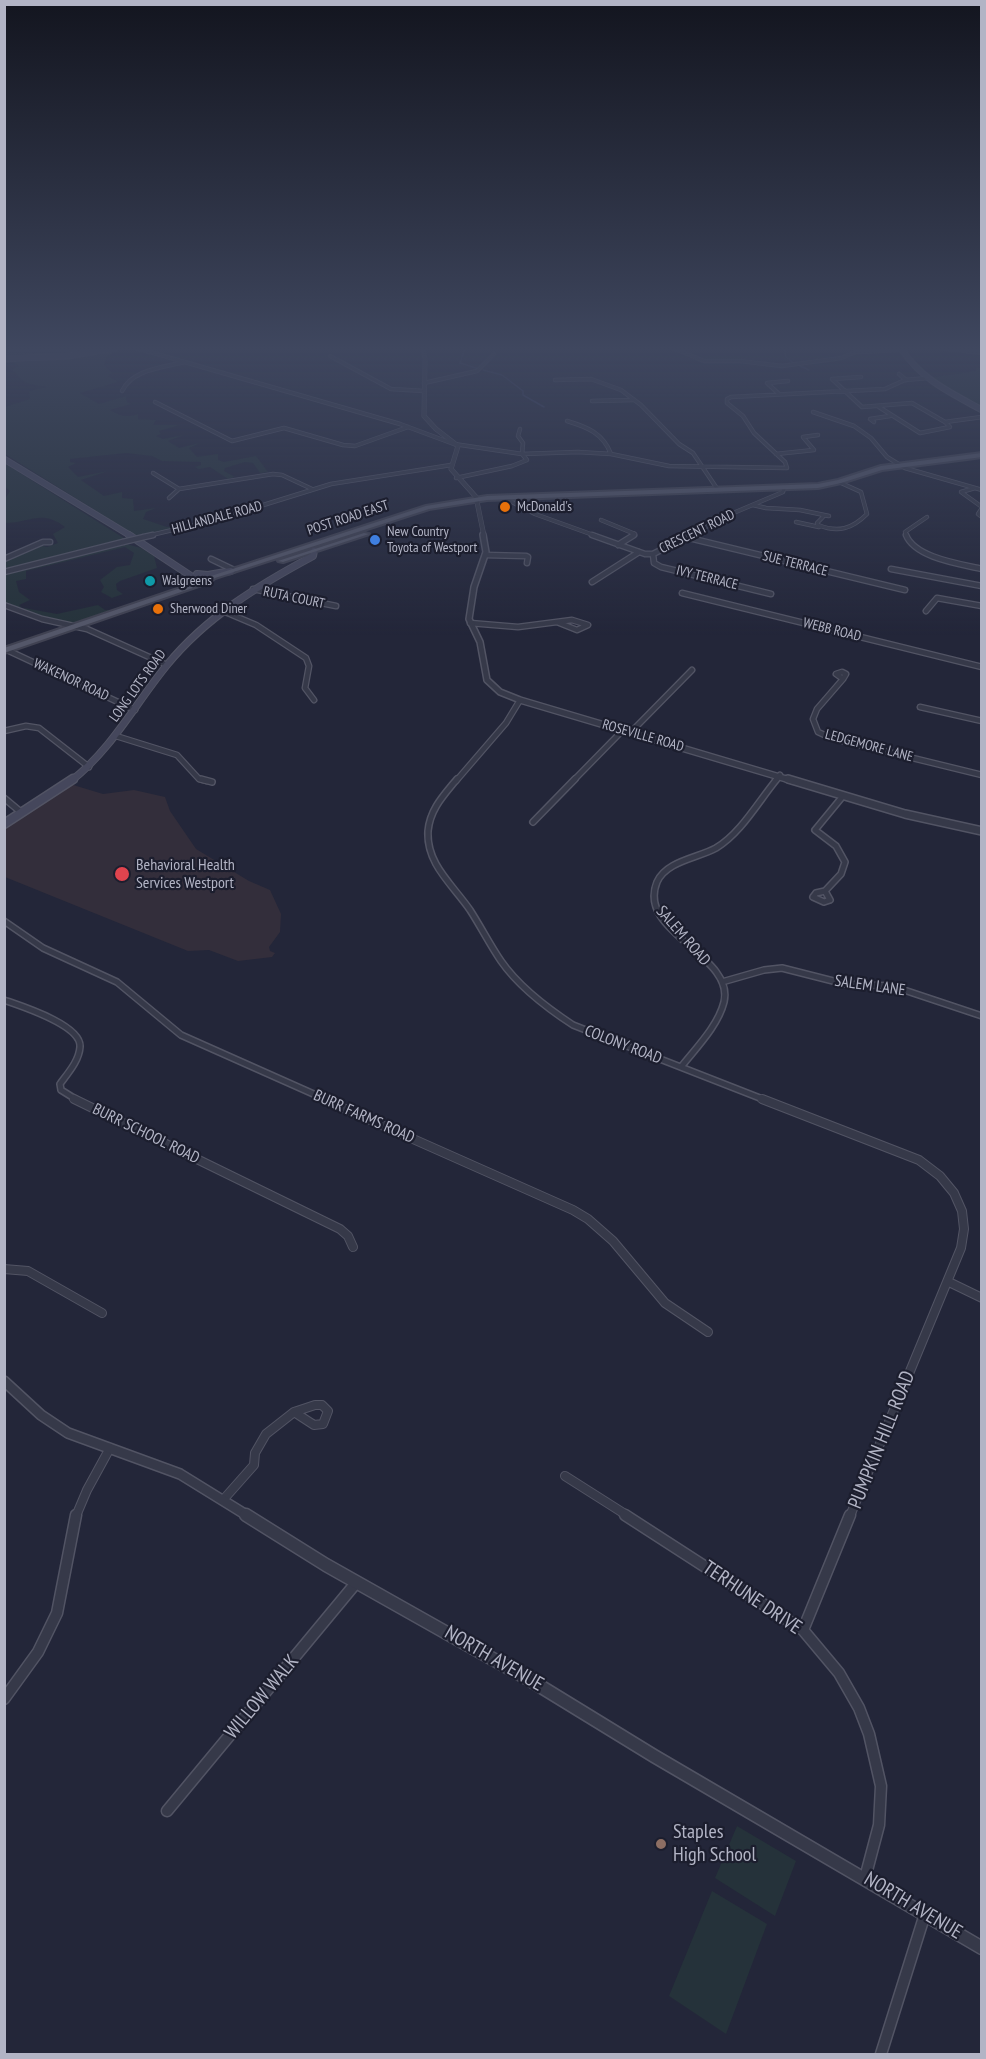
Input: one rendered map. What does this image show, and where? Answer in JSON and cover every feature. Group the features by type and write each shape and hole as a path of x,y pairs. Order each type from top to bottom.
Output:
{"main road":[{"name":"POST ROAD EAST","path":"6,650 204,582 232,570 432,506 478,500 784,488 839,482 871,470 899,465 981,455"},
{"path":"4,459 197,574 204,582"},
{"name":"POST ROAD EAST","path":"204,582 218,580 478,500"},
{"path":"432,506 438,511"},
{"name":"LONG LOTS ROAD","path":"294,565 302,559 297,551 303,547"},
{"name":"LONG LOTS ROAD","path":"4,824 61,789 89,767 116,736 166,665 195,634 253,589 313,556 314,551"},
{"path":"157,552 194,578 204,582"},
{"path":"197,574 211,575 232,570"}],"street":[{"path":"341,444 355,446 360,444"},
{"path":"457,444 459,449 451,466 456,478 478,500"},
{"path":"458,444 522,454 573,452 611,454 661,466 783,470 788,467 765,444"},
{"path":"522,444 522,454 527,460"},
{"path":"607,444 611,454"},
{"path":"679,444 692,451 718,490"},
{"path":"776,454 814,450 809,444"},
{"path":"875,444 899,465 911,471 981,490"},
{"path":"456,478 512,466 535,454"},
{"name":"HILLANDALE ROAD","path":"4,572 215,520 341,482 451,466"},
{"path":"153,472 179,489"},
{"path":"169,498 179,489 273,474 282,475 312,489"},
{"path":"796,522 836,531 848,530 867,514 861,492 839,482"},
{"path":"957,491 961,484"},
{"name":"CRESCENT ROAD","path":"506,499 535,514 618,545 653,554 684,537 783,492 784,488"},
{"path":"975,488 961,492 981,508 978,514 981,517"},
{"name":"ROSEVILLE ROAD","path":"478,500 486,549 472,593 470,623 480,642 488,683 500,692 520,700 780,775 911,816 981,831"},
{"path":"753,505 764,509 803,510 823,516 817,523 810,525"},
{"path":"927,517 905,532 908,540 939,560 981,569"},
{"path":"601,520 635,534 618,545"},
{"path":"817,523 821,527"},
{"name":"SUE TERRACE","path":"684,537 905,590"},
{"path":"4,559 50,542"},
{"path":"591,582 639,552"},
{"name":"IVY TERRACE","path":"653,554 654,563 661,567 771,594"},
{"path":"485,555 526,556 527,563"},
{"path":"211,559 232,570"},
{"path":"891,569 981,586"},
{"name":"RUTA COURT","path":"253,589 336,606"},
{"name":"WEBB ROAD","path":"682,593 981,667"},
{"path":"926,611 938,598 981,606"},
{"path":"4,605 42,619 87,629 166,665"},
{"path":"224,611 256,625 306,658 309,666 305,688 314,700"},
{"path":"470,623 519,627 557,622 574,620 588,625 577,630 557,622"},
{"name":"WAKENOR ROAD","path":"6,650 135,710"},
{"path":"631,732 692,670"},
{"name":"LEDGEMORE LANE","path":"843,679 817,709 813,719 818,732 831,738 981,776"},
{"name":"COLONY ROAD","path":"520,700 506,723 435,807 428,832 432,856 443,875 469,909 502,963 546,1008 586,1032 919,1160 942,1175 960,1196 969,1217 965,1250 951,1283"},
{"path":"920,707 981,721"},
{"path":"4,731 21,727 37,727 80,763 89,767"},
{"path":"533,822 623,730"},
{"path":"116,736 177,755 199,779 212,782"},
{"name":"SALEM ROAD","path":"681,1067 722,1008 725,995 722,982 657,910 654,905 654,889 657,881 666,871 724,842 780,775"},
{"path":"825,891 844,868 845,860 838,848 815,831 843,796"},
{"path":"4,798 22,813"},
{"name":"BURR FARMS ROAD","path":"4,921 43,948 117,982 181,1035 573,1210 613,1242 664,1303 708,1332"},
{"name":"SALEM LANE","path":"722,982 764,970 782,968 845,984 892,986 981,1016"},
{"name":"BURR SCHOOL ROAD","path":"4,1000 69,1028 79,1037 81,1044 78,1054 60,1084 61,1090 67,1095 340,1229 348,1236 353,1247"},
{"path":"4,1269 28,1271 102,1313"},
{"path":"951,1283 981,1298"},
{"name":"PUMPKIN HILL ROAD","path":"802,1630 812,1612 934,1312 951,1283"},
{"name":"NORTH AVENUE","path":"4,1381 53,1425 81,1439 158,1464 223,1500 356,1583 424,1618 654,1756 981,1947"},
{"path":"223,1500 254,1465 254,1457 261,1440 282,1419 294,1412"},
{"path":"4,1699 25,1671 55,1619 64,1584 69,1544 80,1505 110,1448"},
{"name":"TERHUNE DRIVE","path":"565,1476 802,1630 839,1673 859,1708 869,1734 881,1786 879,1825 865,1878"},
{"name":"WILLOW WALK","path":"166,1811 356,1583"},
{"path":"880,2055 925,1913"}],"shaded area":[{"path":"5,444 173,444 179,448 198,444 189,448 197,457 218,454 218,460 224,462 256,456 268,472 260,473 253,463 245,462 225,468 224,471 235,477 228,479 210,467 199,469 195,467 201,465 201,462 162,461 152,456 126,453 70,459 70,462 76,463 68,467 78,477 108,471 81,480 104,496 122,492 122,498 133,499 134,511 156,508 146,512 143,519 167,527 179,527 138,537 5,454"},
{"path":"4,463 127,540 5,570 5,561 9,558 40,545 47,547 58,543 53,534 65,527 42,518 5,523 5,499 10,491 5,487"},
{"path":"126,544 141,548 154,556 157,568 116,584 117,590 123,594 112,598 101,592 104,587 100,580 117,567 130,565 134,553 125,547 26,571 26,579 16,581 19,592 30,600 19,605 21,607 5,603 4,574"},
{"path":"98,605 105,610 111,610 74,623 66,623 24,610 24,608 57,614"},
{"name":"Behavioral Health Services Westport","path":"70,784 103,794 134,790 165,797 170,811 196,849 249,881 270,890 281,914 280,932 269,947 270,951 275,953 272,957 238,961 209,950 188,951 5,877 4,827"},
{"path":"737,1826 796,1861 775,1916 715,1878"},
{"path":"712,1891 767,1924 726,2034 669,1996"}],"place":[{"name":"McDonald's","path":"505,507"},
{"name":"New Country Toyota of Westport","path":"375,540"},
{"name":"Walgreens","path":"150,581"},
{"name":"Sherwood Diner","path":"158,609"},
{"name":"Behavioral Health Services Westport","path":"122,874"},
{"name":"Staples High School","path":"661,1844"}]}
